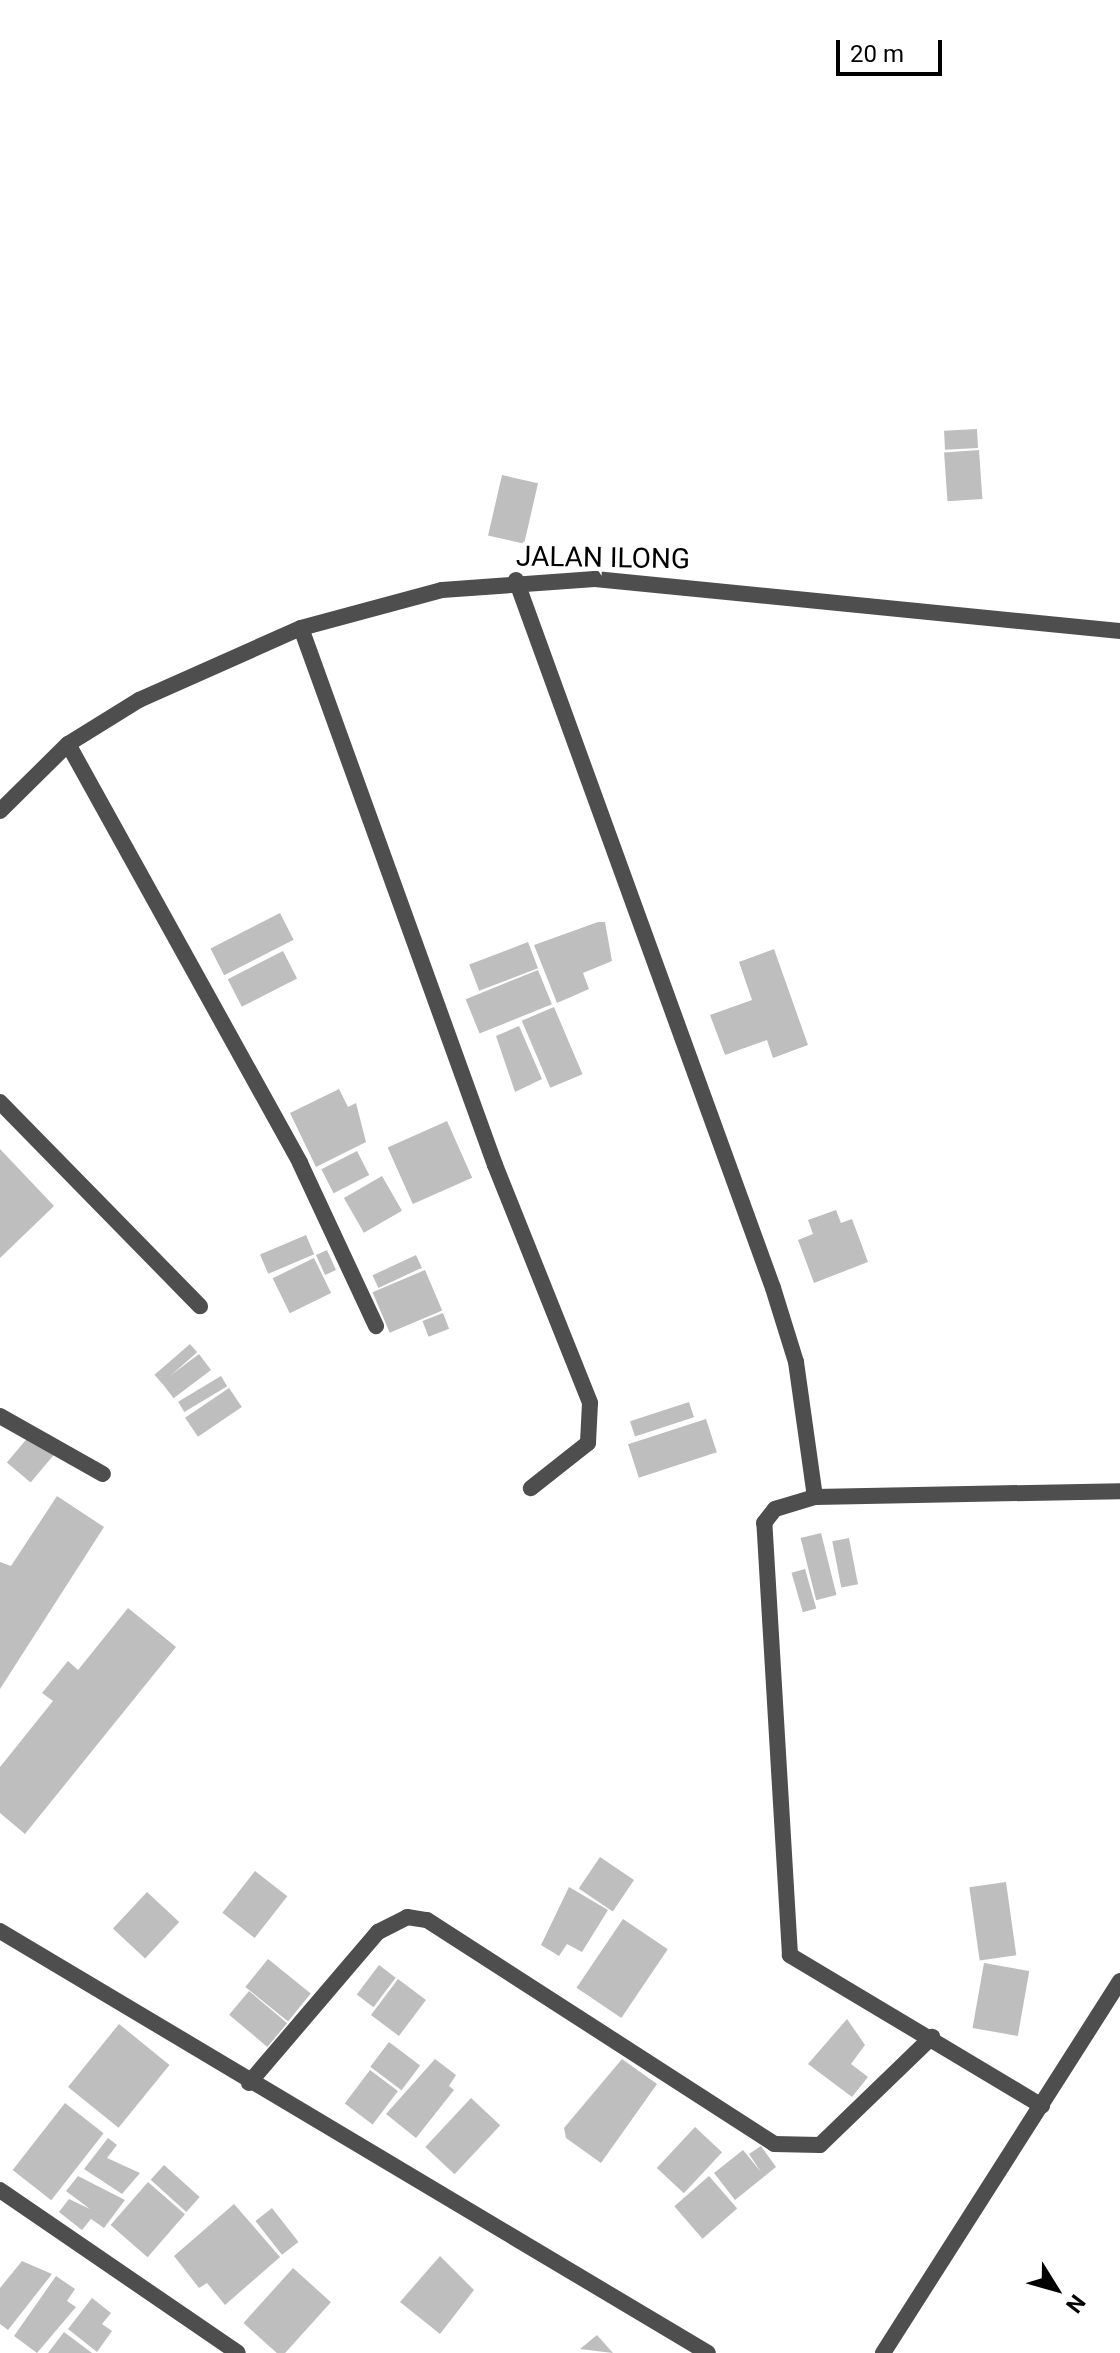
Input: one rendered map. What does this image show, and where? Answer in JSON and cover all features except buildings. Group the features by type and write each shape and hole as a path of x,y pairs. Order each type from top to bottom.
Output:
{"street":[{"name":"JALAN ILONG","path":"0,811 68,744 139,700 301,628 442,590 516,580 696,586 1120,631"},
{"path":"516,580 773,1288 796,1362 815,1497"},
{"path":"301,628 495,1165 590,1403 588,1443 531,1488"},
{"path":"68,744 300,1163 376,1326"},
{"path":"0,1102 200,1306"},
{"path":"0,1416 103,1474"},
{"path":"1042,2106 932,2037 810,1972 790,1955 785,1939 763,1545 775,1509 815,1497 1120,1491"},
{"path":"249,2083 378,1932 407,1917 427,1920 774,2144 820,2145 932,2037"},
{"path":"0,1931 249,2083 708,2353"},
{"path":"883,2353 1120,1981"},
{"path":"0,2190 238,2353"}]}
